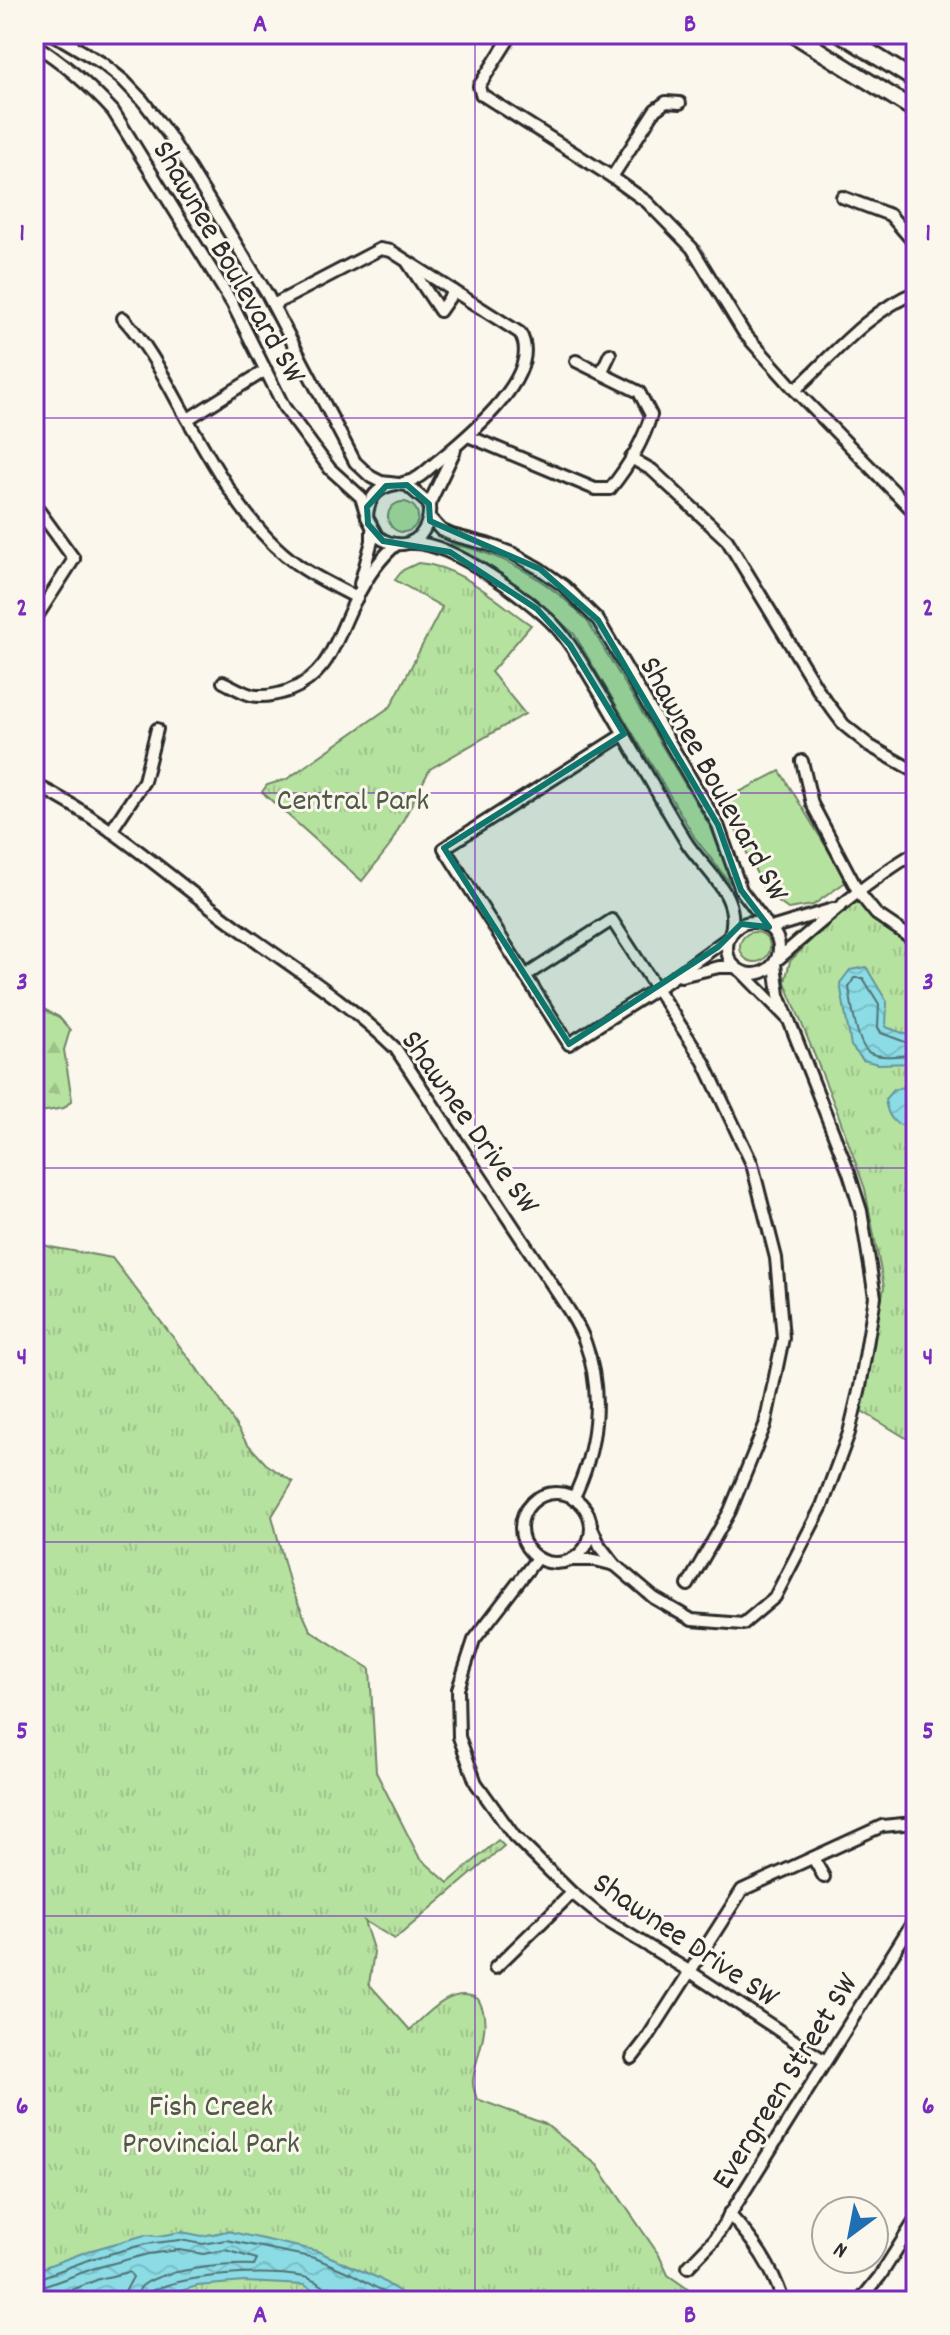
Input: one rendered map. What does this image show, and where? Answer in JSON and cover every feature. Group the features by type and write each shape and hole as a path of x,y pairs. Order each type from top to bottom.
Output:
{"main road":[{"path":"793,34 916,111"},
{"path":"841,34 916,81"}],"street":[{"name":"Shawnee Boulevard SW","path":"53,34 102,63 143,101 183,158 273,305 355,462 371,477 397,484"},
{"path":"512,34 479,86 481,94 647,202 692,248 744,333 795,390 914,507"},
{"name":"Shawnee Boulevard SW","path":"34,44 61,61 113,111 232,303 284,407 330,469 361,497 367,517"},
{"path":"612,177 655,110 666,102 680,103"},
{"path":"842,197 890,215 916,245"},
{"path":"273,305 380,249 391,251 406,260 520,333 524,340 523,364 500,402 468,436 416,481 378,491 367,507 372,541 357,598"},
{"path":"406,260 440,311 454,291"},
{"path":"795,390 873,317 899,299 916,292"},
{"path":"123,318 150,352 237,500 278,549 299,566 357,598"},
{"path":"601,373 610,354"},
{"path":"468,436 595,489 610,489 631,458 651,415 639,392 576,361"},
{"path":"188,419 266,370"},
{"path":"223,682 263,697 281,694 311,680 331,653 357,598 385,555 426,531 430,518 429,504 458,445"},
{"path":"631,458 652,470 727,540 820,693 844,725 870,746 916,772"},
{"path":"397,484 415,490 429,504"},
{"path":"34,504 74,559 34,621"},
{"name":"Shawnee Boulevard SW","path":"430,518 441,530 514,554 540,569 574,595 598,620 718,825 741,890 770,928"},
{"path":"372,531 383,541 400,544"},
{"name":"Shawnee Boulevard SW","path":"400,544 419,542 450,552 537,609 570,645 686,842 728,899 733,915 729,936"},
{"path":"111,831 144,781 157,729"},
{"path":"591,1526 587,1545 579,1555 558,1564 537,1558 522,1539 520,1528 527,1506 546,1494 558,1493 579,1501 586,1511 600,1546 615,1565 654,1598 692,1620 743,1624 775,1597 822,1506 849,1433 875,1297 857,1198 779,995 778,940 770,928 763,923 741,924 668,981 569,1044 444,848 624,734"},
{"path":"802,761 812,804 859,893 876,914 916,941"},
{"name":"Shawnee Drive SW","path":"34,784 73,803 363,1017 396,1049 568,1309 585,1341 597,1391 587,1469 573,1499"},
{"path":"668,981 693,972 737,969 759,974 838,907 916,852"},
{"path":"770,928 838,907"},
{"path":"525,976 612,920 704,1062 752,1164 776,1258 783,1338 765,1425 730,1511 688,1585"},
{"path":"729,936 727,953 737,969 790,1021"},
{"name":"Shawnee Drive SW","path":"537,1558 474,1640 458,1689 459,1737 476,1783 506,1825 572,1893 604,1919 825,2061"},
{"path":"570,1560 595,1560 615,1565"},
{"path":"632,2058 742,1890 882,1826 914,1823"},
{"path":"813,1858 824,1877"},
{"path":"495,1968 572,1893"},
{"name":"Evergreen Street SW","path":"688,2267 706,2251 916,1917"},
{"path":"729,2214 763,2255 783,2301"},
{"path":"860,2301 880,2276 916,2219"}],"highlighted area":[{"path":"407,485 429,504 430,521 540,569 598,620 718,825 741,890 769,927 741,924 718,947 569,1044 444,848 624,734 570,645 537,609 450,552 383,541 368,524 367,507 386,486"}],"green space":[{"path":"403,502 414,506 418,517 414,528 403,532 392,528 388,517 392,506"},
{"path":"451,544 490,555 526,571 558,594 588,622 711,828 730,883 695,838 574,634 534,598 480,560"},
{"name":"Central Park","path":"418,563 463,578 531,625 491,672 525,714 430,769 389,847 362,881 262,792 267,785 287,779 391,706 442,607 395,580 403,570"},
{"path":"780,771 847,881 813,905 788,909 766,893 722,801"},
{"path":"856,895 916,946 916,1444 860,1410 884,1287 865,1189 785,982 790,961"},
{"path":"755,932 766,936 770,947 766,958 755,962 744,958 740,947 744,936"},
{"path":"34,1004 59,1017 70,1030 64,1050 72,1100 64,1108 34,1113"},
{"name":"Fish Creek Provincial Park","path":"34,1241 50,1247 112,1258 215,1392 246,1442 266,1464 293,1482 272,1516 290,1585 310,1630 370,1669 376,1772 419,1857 448,1883 498,1840 504,1846 395,1939 364,1921 374,1952 369,1984 410,2030 432,2009 450,1998 468,1995 478,1999 483,2009 484,2029 473,2080 477,2099 545,2124 597,2165 659,2255 668,2275 698,2296 699,2301 34,2301"}],"water":[{"path":"866,967 887,1002 886,1027 911,1036 916,1041 916,1063 878,1064 863,1060 851,1046 840,983 850,970"},
{"path":"916,1087 916,1130 894,1121 886,1106 885,1099 893,1090"},
{"path":"227,2231 317,2251 378,2278 414,2301 331,2301 304,2285 244,2282 197,2286 148,2301 34,2301 34,2274 88,2251 145,2235 182,2232 202,2236"}]}
